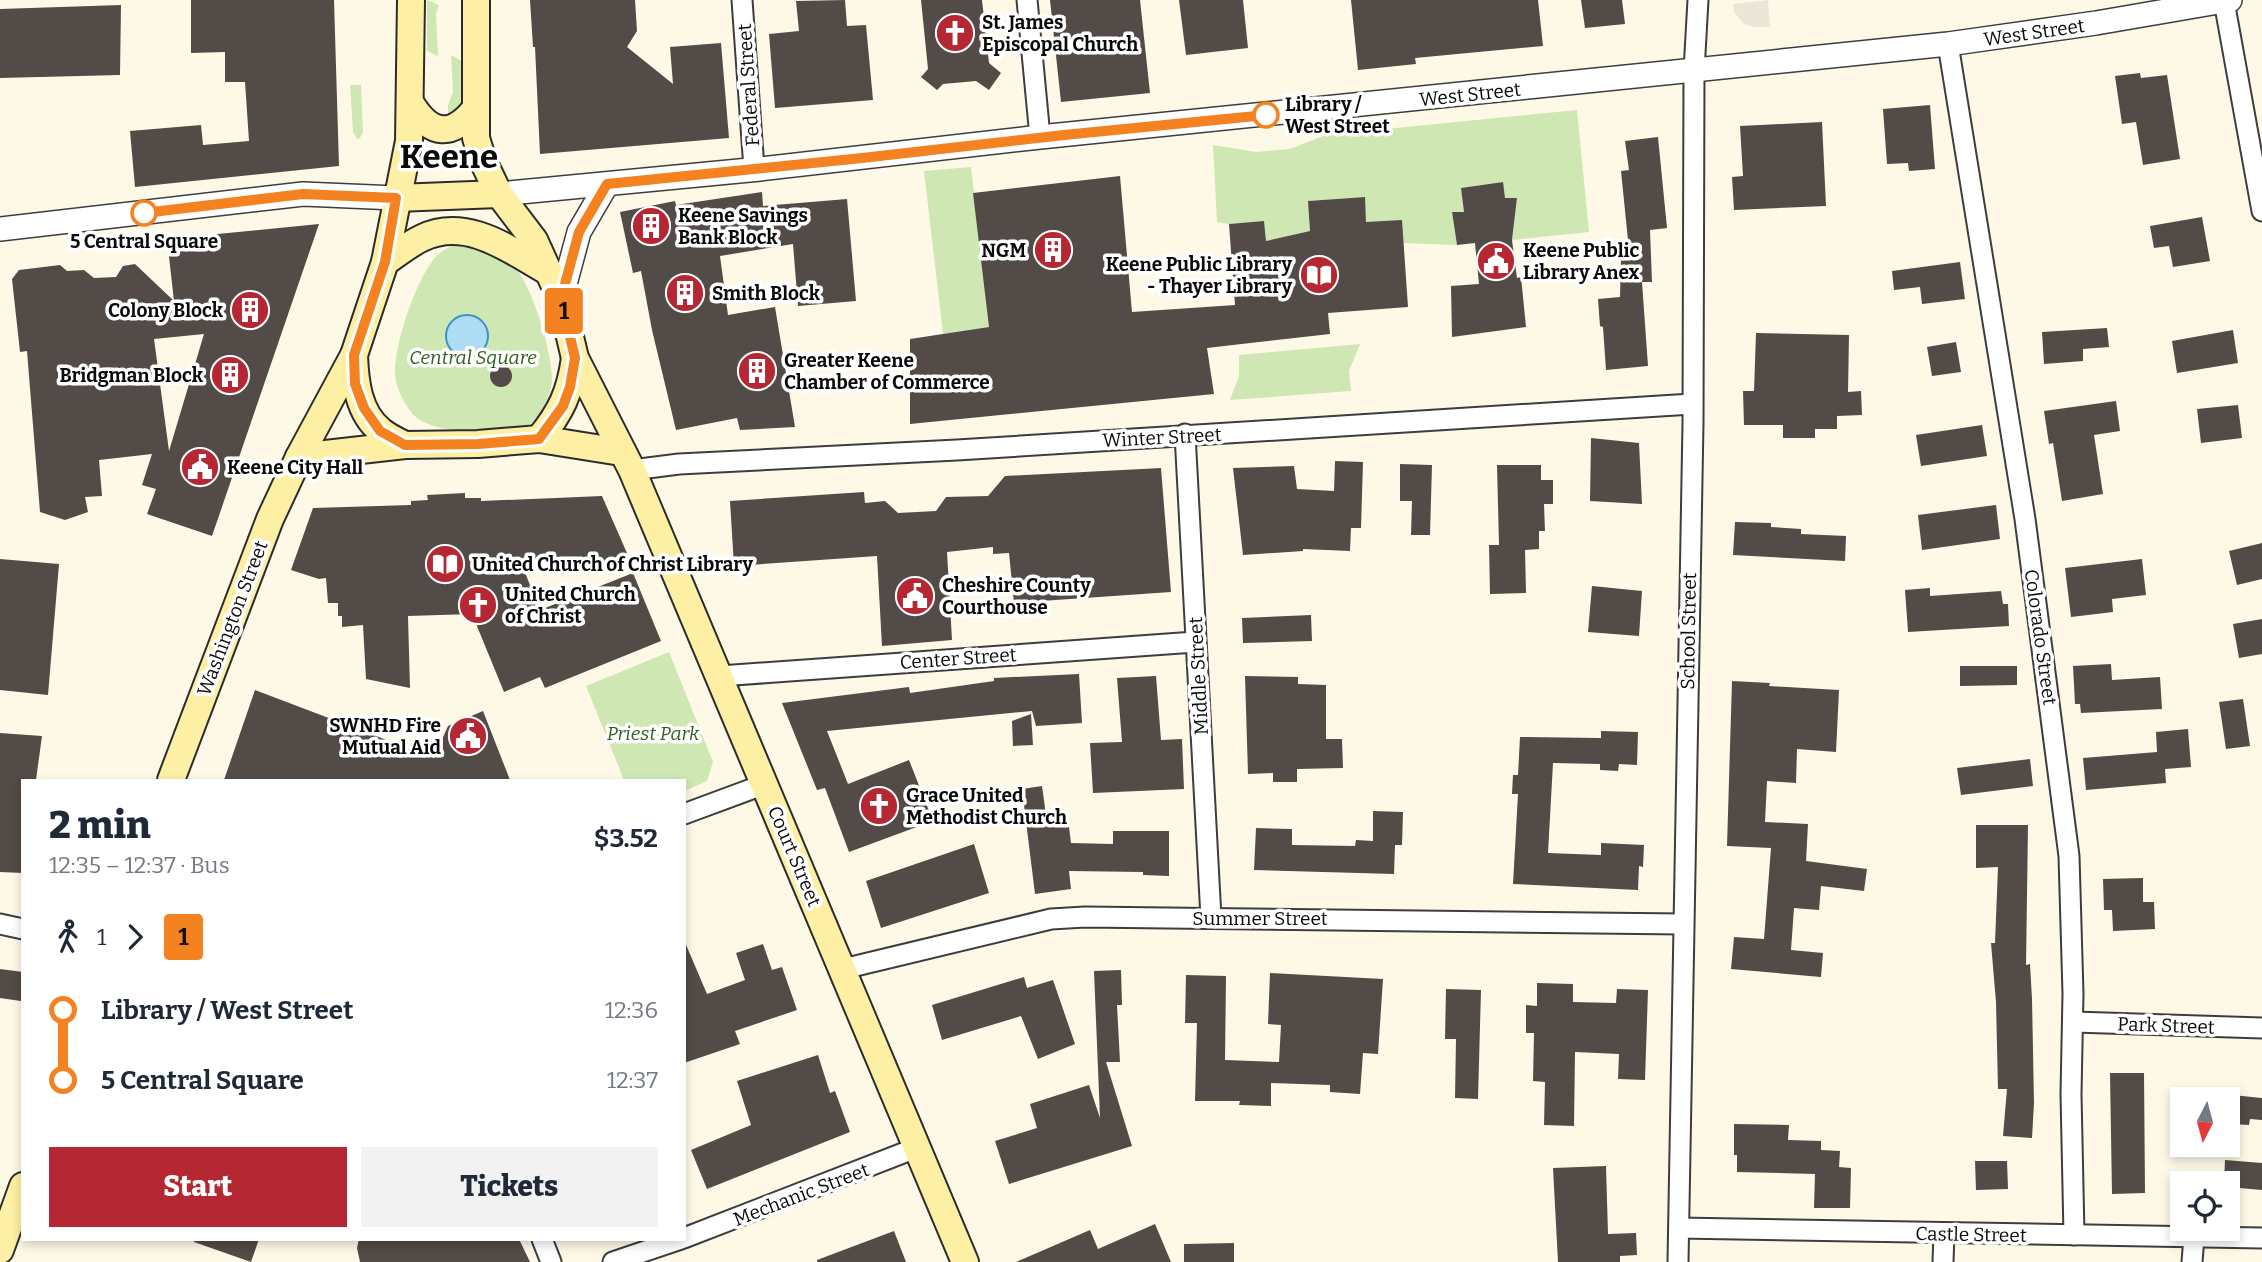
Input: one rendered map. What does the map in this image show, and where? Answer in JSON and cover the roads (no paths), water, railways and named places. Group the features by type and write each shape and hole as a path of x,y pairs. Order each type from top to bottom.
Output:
{"main road":[{"path":"299,457 354,355 385,262 409,141 411,0"},
{"path":"476,0 476,138 482,162 499,194 534,240 561,299 575,358 627,461"},
{"path":"411,104 422,121 434,127 450,128 463,124 476,108"},
{"path":"396,198 499,194"},
{"path":"385,262 422,237 445,231 471,232 492,239 549,272"},
{"path":"354,355 355,384 364,408 380,431 405,445"},
{"path":"539,439 563,406 570,387 575,358"},
{"path":"299,457 405,445 478,444 539,439 627,461"},
{"name":"Washington Street","path":"171,779 270,519 299,457"},
{"name":"Court Street","path":"627,461 965,1262"},
{"path":"3,1232 21,1191"}],"street":[{"name":"Federal Street","path":"742,0 754,169"},
{"path":"1027,0 1040,137"},
{"name":"School Street","path":"1678,1262 1692,404 1694,71 1698,0"},
{"name":"West Street","path":"499,194 1948,44 2227,1"},
{"path":"2227,1 2262,211"},
{"name":"Colorado Street","path":"1948,44 2025,519 2062,786 2069,856 2074,1023 2071,1094 2074,1235"},
{"path":"561,299 579,232 607,184"},
{"path":"0,229 303,194 396,198"},
{"name":"Winter Street","path":"627,461 679,464 957,450 1692,404"},
{"name":"Middle Street","path":"1185,434 1211,918"},
{"name":"Center Street","path":"720,676 1195,642"},
{"path":"686,813 765,784"},
{"name":"Summer Street","path":"843,969 1051,919 1085,917 1683,924"},
{"path":"0,925 21,929"},
{"name":"Park Street","path":"2074,1023 2261,1028"},
{"name":"Mechanic Street","path":"686,1236 916,1148"},
{"name":"Castle Street","path":"1679,1228 2170,1237"},
{"path":"1943,1262 1944,1234"},
{"name":"Castle Street","path":"2240,1238 2262,1238"},
{"path":"543,1241 551,1262"},
{"name":"Mechanic Street","path":"613,1262 673,1241"},
{"path":"2192,1262 2194,1241"}],"water":[{"path":"467,315 482,321 488,336 482,351 467,357 452,351 446,336 452,321"}],"place":[{"name":"St. James Episcopal Church","path":"955,33"},
{"name":"Library / West Street","path":"1266,115"},
{"name":"5 Central Square","path":"144,213"},
{"name":"Keene Savings Bank Block","path":"651,226"},
{"name":"NGM","path":"1053,250"},
{"name":"Keene Public Library Anex","path":"1496,261"},
{"name":"Keene Public Library - Thayer Library","path":"1319,275"},
{"name":"Smith Block","path":"685,293"},
{"name":"Colony Block","path":"250,310"},
{"name":"Greater Keene Chamber of Commerce","path":"757,371"},
{"name":"Bridgman Block","path":"230,375"},
{"name":"Keene City Hall","path":"200,467"},
{"name":"United Church of Christ Library","path":"445,564"},
{"name":"Cheshire County Courthouse","path":"915,596"},
{"name":"United Church of Christ","path":"478,605"},
{"name":"SWNHD Fire Mutual Aid","path":"468,736"},
{"name":"Grace United Methodist Church","path":"879,806"}],"district":[{"name":"Keene","path":"449,156"}],"park label":[{"name":"Central Square","path":"473,357"},
{"name":"Priest Park","path":"653,733"}]}
